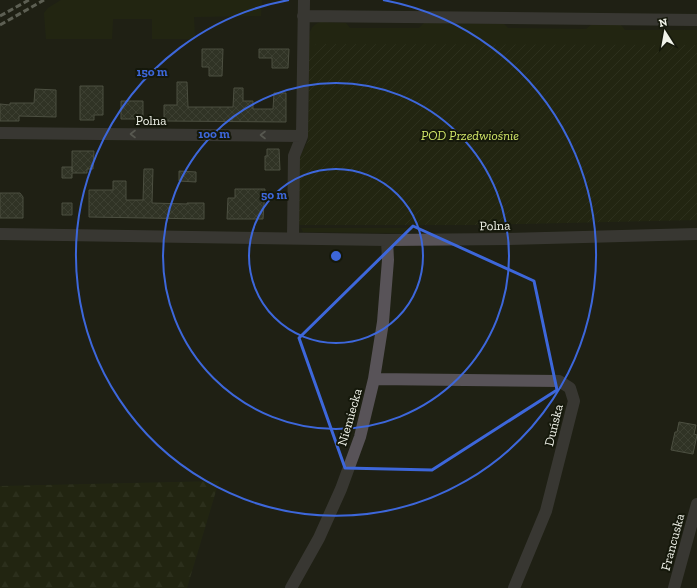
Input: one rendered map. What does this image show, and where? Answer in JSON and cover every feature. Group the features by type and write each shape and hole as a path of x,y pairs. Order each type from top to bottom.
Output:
{"street":[{"path":"293,238 294,156 302,136 304,0"},
{"path":"303,16 697,20"},
{"name":"Polna","path":"0,133 302,136"},
{"name":"Polna","path":"0,234 388,240 508,239 697,234"},
{"name":"Niemiecka","path":"290,588 318,538 341,489 360,437 374,379 382,322 388,260 388,240"},
{"name":"Duńska","path":"374,379 559,381 570,388 574,401 546,511 514,588"},
{"name":"Francuska","path":"674,588 697,504"}],"highlighted area":[{"path":"413,226 534,281 557,390 432,470 345,468 299,338"}],"green space":[{"path":"61,0 262,0 261,16 194,17 195,39 152,39 152,19 113,19 112,39 46,39 44,13 48,8"},
{"path":"321,22 346,23 350,28 419,28 424,23 504,24 508,28 586,29 591,25 621,25 625,30 697,30 697,45 524,45 309,54 309,35 313,27"},
{"name":"POD Przedwiośnie","path":"316,44 697,45 697,220 471,225 300,225 297,223 300,156 308,141 309,54"},
{"path":"301,228 408,228 403,233 303,232"},
{"path":"219,481 187,588 0,588 0,486"}],"building":[{"path":"202,49 223,49 222,76 209,76 209,67 202,67"},
{"path":"259,49 289,49 288,68 272,68 272,58 259,58"},
{"path":"177,82 187,82 188,107 233,107 234,88 243,88 243,101 253,101 253,109 273,109 274,93 286,93 286,122 164,121 164,105 177,105"},
{"path":"80,86 103,86 103,115 94,115 94,120 80,120"},
{"path":"35,89 56,90 56,117 19,116 19,121 0,121 0,104 10,105 10,103 34,103"},
{"path":"121,101 143,101 143,119 121,119"},
{"path":"267,149 279,149 280,170 265,170 265,156 267,156"},
{"path":"72,151 94,151 93,169 87,169 87,173 72,173 72,178 62,178 62,167 72,167"},
{"path":"144,169 153,169 152,203 204,203 204,219 89,217 89,190 113,190 113,181 126,181 126,200 143,200"},
{"path":"179,171 196,172 196,182 179,181"},
{"path":"235,189 265,189 263,219 227,219 228,198 235,198"},
{"path":"0,193 20,193 23,197 23,218 0,218"},
{"path":"62,203 72,203 72,215 62,215"},
{"path":"679,422 696,425 694,434 697,435 693,454 671,450"}],"railway":[{"path":"0,16 29,0"},
{"path":"0,25 44,0"}]}
